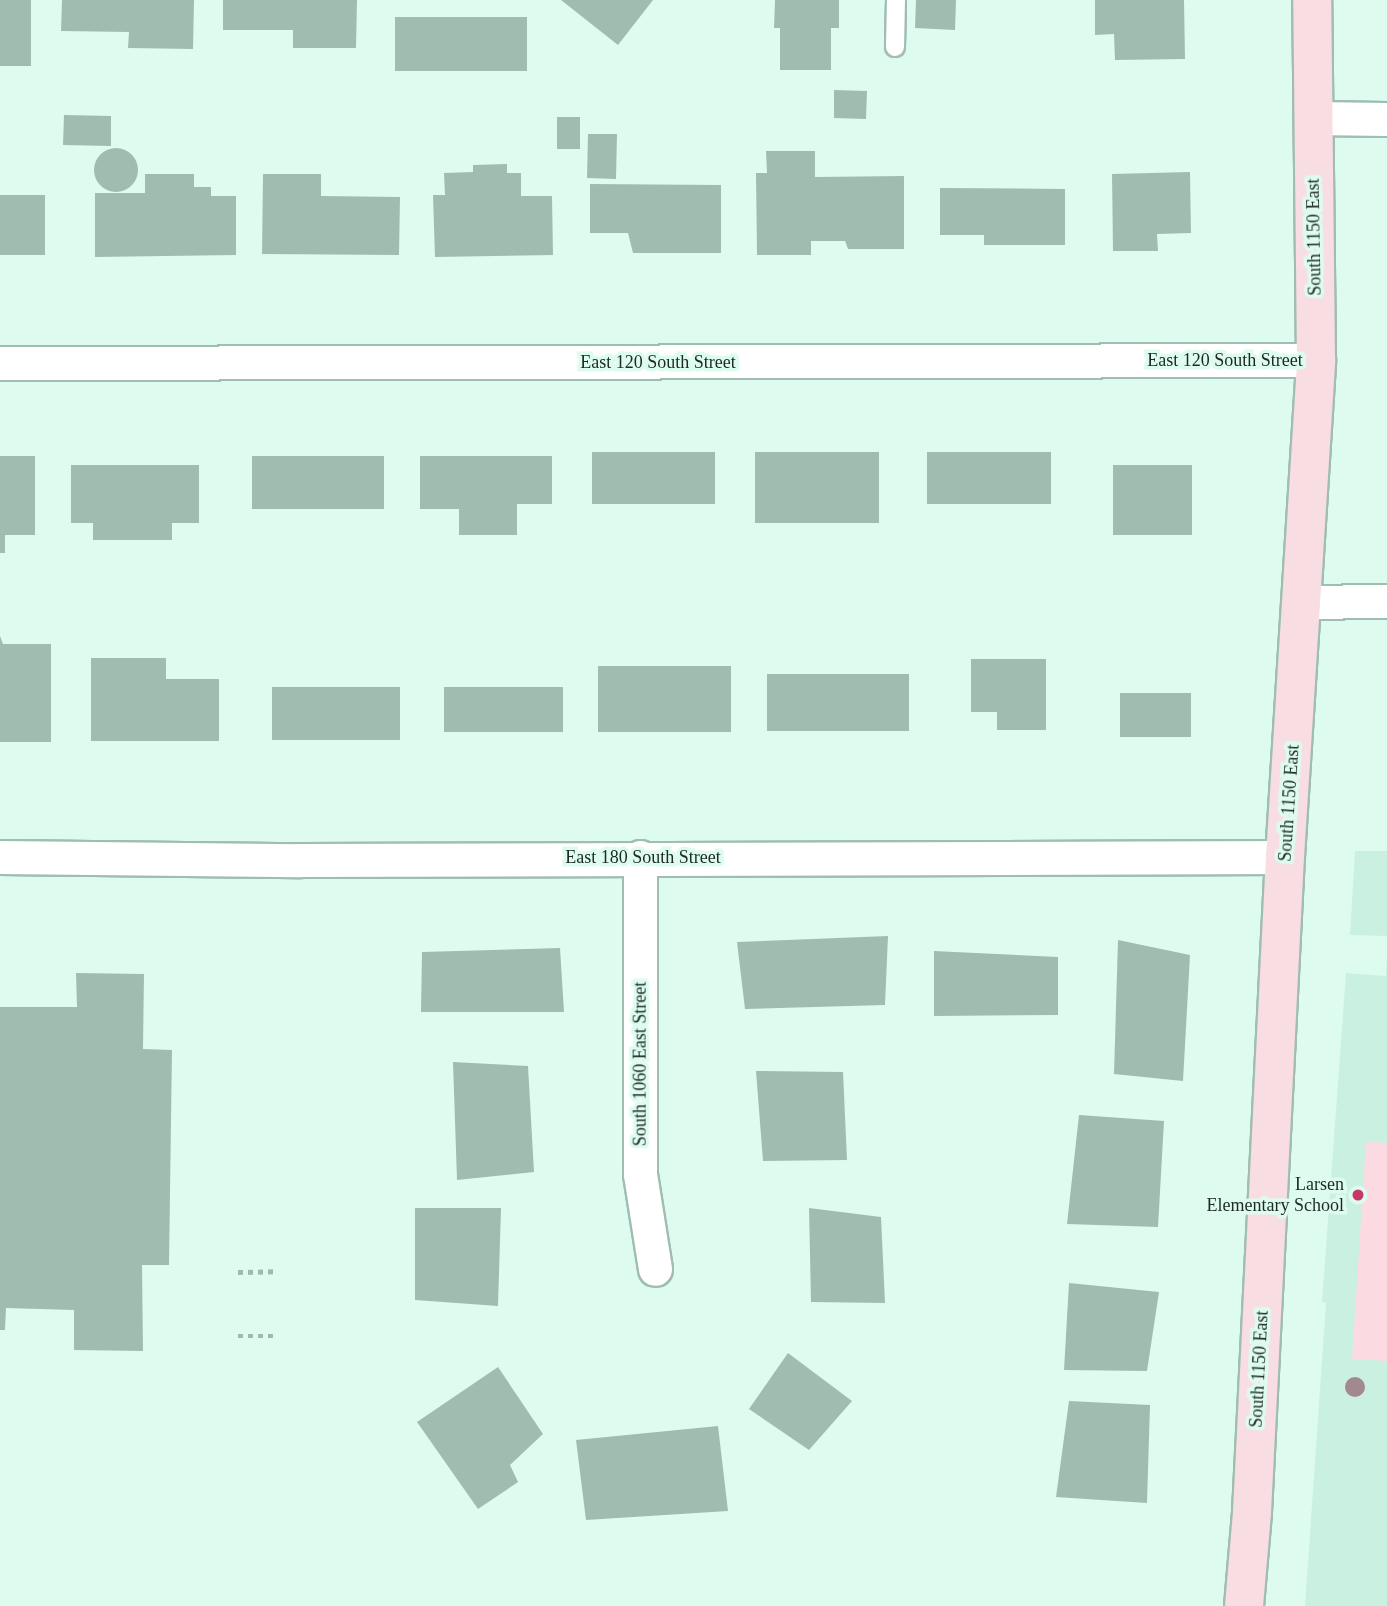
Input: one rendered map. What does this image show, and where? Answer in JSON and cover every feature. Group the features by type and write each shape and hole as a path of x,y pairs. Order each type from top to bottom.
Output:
{"street":[{"name":"South 1150 East","path":"1244,1606 1252,1512 1285,857 1316,360 1312,0"},
{"path":"1313,118 1387,119"},
{"name":"East 120 South Street","path":"0,363 1316,360"},
{"path":"1303,602 1387,601"},
{"name":"East 180 South Street","path":"0,857 314,860 1285,857"},
{"name":"South 1060 East Street","path":"640,857 640,1174 655,1269"}],"lane":[{"path":"895,47 896,0"}],"path":[{"path":"238,1272 277,1271"},
{"path":"237,1336 278,1336"}],"shaded area":[{"path":"1355,851 1387,851 1387,936 1350,935"},
{"name":"Larsen Elementary School","path":"1387,957 1387,1606 1305,1606 1326,1303 1322,1302 1346,973 1386,976"},
{"path":"1366,1142 1387,1143 1387,1361 1352,1359"}],"building":[{"path":"0,0 31,0 31,66 0,66"},
{"path":"62,0 194,0 193,49 128,48 129,32 61,31"},
{"path":"223,0 357,0 356,48 293,48 293,30 223,30"},
{"path":"561,0 653,0 618,45"},
{"path":"775,0 839,0 839,28 831,28 831,70 780,70 780,28 774,28"},
{"path":"916,0 956,0 955,30 915,28"},
{"path":"1095,0 1184,0 1185,59 1115,60 1114,34 1095,35"},
{"path":"395,17 527,17 527,71 395,71"},
{"path":"834,90 867,91 866,119 834,118"},
{"path":"64,115 111,116 111,146 63,145"},
{"path":"557,117 580,117 580,149 557,149"},
{"path":"588,134 617,134 616,179 587,178"},
{"path":"116,148 131,155 138,170 131,185 116,192 101,185 94,170 101,155"},
{"path":"766,151 815,151 815,177 904,176 904,249 848,249 845,241 811,241 811,255 757,255 756,173 767,173"},
{"path":"507,164 507,173 521,173 521,196 552,196 553,255 435,257 433,195 445,195 444,173 473,172 473,165"},
{"path":"1190,172 1191,233 1157,234 1158,251 1113,251 1112,174"},
{"path":"145,174 194,174 194,187 211,187 211,196 236,196 236,255 95,257 95,193 145,193"},
{"path":"263,174 321,174 321,196 400,197 399,255 262,254"},
{"path":"590,184 721,185 721,253 633,253 628,233 590,233"},
{"path":"940,188 1065,189 1065,245 984,245 984,235 940,235"},
{"path":"0,195 45,195 45,255 0,255"},
{"path":"592,452 715,452 715,504 592,504"},
{"path":"755,452 879,452 879,523 755,523"},
{"path":"927,452 1051,452 1051,504 927,504"},
{"path":"0,456 35,456 35,535 5,535 5,553 0,553"},
{"path":"252,456 384,456 384,509 252,509"},
{"path":"420,456 552,456 552,504 517,504 517,535 459,535 459,509 420,509"},
{"path":"71,465 199,465 199,523 172,523 172,540 93,540 93,523 71,523"},
{"path":"1113,465 1192,465 1192,535 1113,535"},
{"path":"0,636 3,644 51,644 51,742 0,742"},
{"path":"91,658 166,658 166,679 219,679 219,741 91,741"},
{"path":"971,659 1046,659 1046,730 997,730 997,712 971,712"},
{"path":"598,666 731,666 731,732 598,732"},
{"path":"767,674 909,674 909,731 767,731"},
{"path":"272,687 400,687 400,740 272,740"},
{"path":"444,687 563,687 563,732 444,732"},
{"path":"1120,693 1191,693 1191,737 1120,737"},
{"path":"888,936 885,1005 745,1009 737,942"},
{"path":"1118,940 1190,955 1183,1081 1114,1074"},
{"path":"560,948 564,1012 421,1012 422,952"},
{"path":"934,951 1058,957 1058,1015 934,1016"},
{"path":"76,973 144,974 143,1049 172,1050 169,1265 142,1265 143,1351 74,1350 74,1310 6,1308 5,1330 0,1330 0,1007 77,1007"},
{"path":"453,1062 528,1066 534,1172 457,1180"},
{"path":"756,1071 843,1072 847,1160 763,1161"},
{"path":"1079,1115 1164,1121 1158,1227 1067,1224"},
{"path":"415,1208 501,1208 498,1306 415,1300"},
{"path":"809,1208 881,1217 885,1303 811,1302"},
{"path":"1069,1283 1159,1292 1147,1371 1064,1370"},
{"path":"788,1353 852,1401 809,1450 749,1409"},
{"path":"498,1367 543,1434 510,1465 518,1482 478,1509 417,1422"},
{"path":"1069,1401 1150,1405 1147,1503 1056,1497"},
{"path":"718,1426 728,1511 586,1520 576,1440"}],"place":[{"name":"Larsen Elementary School","path":"1358,1195"}]}
